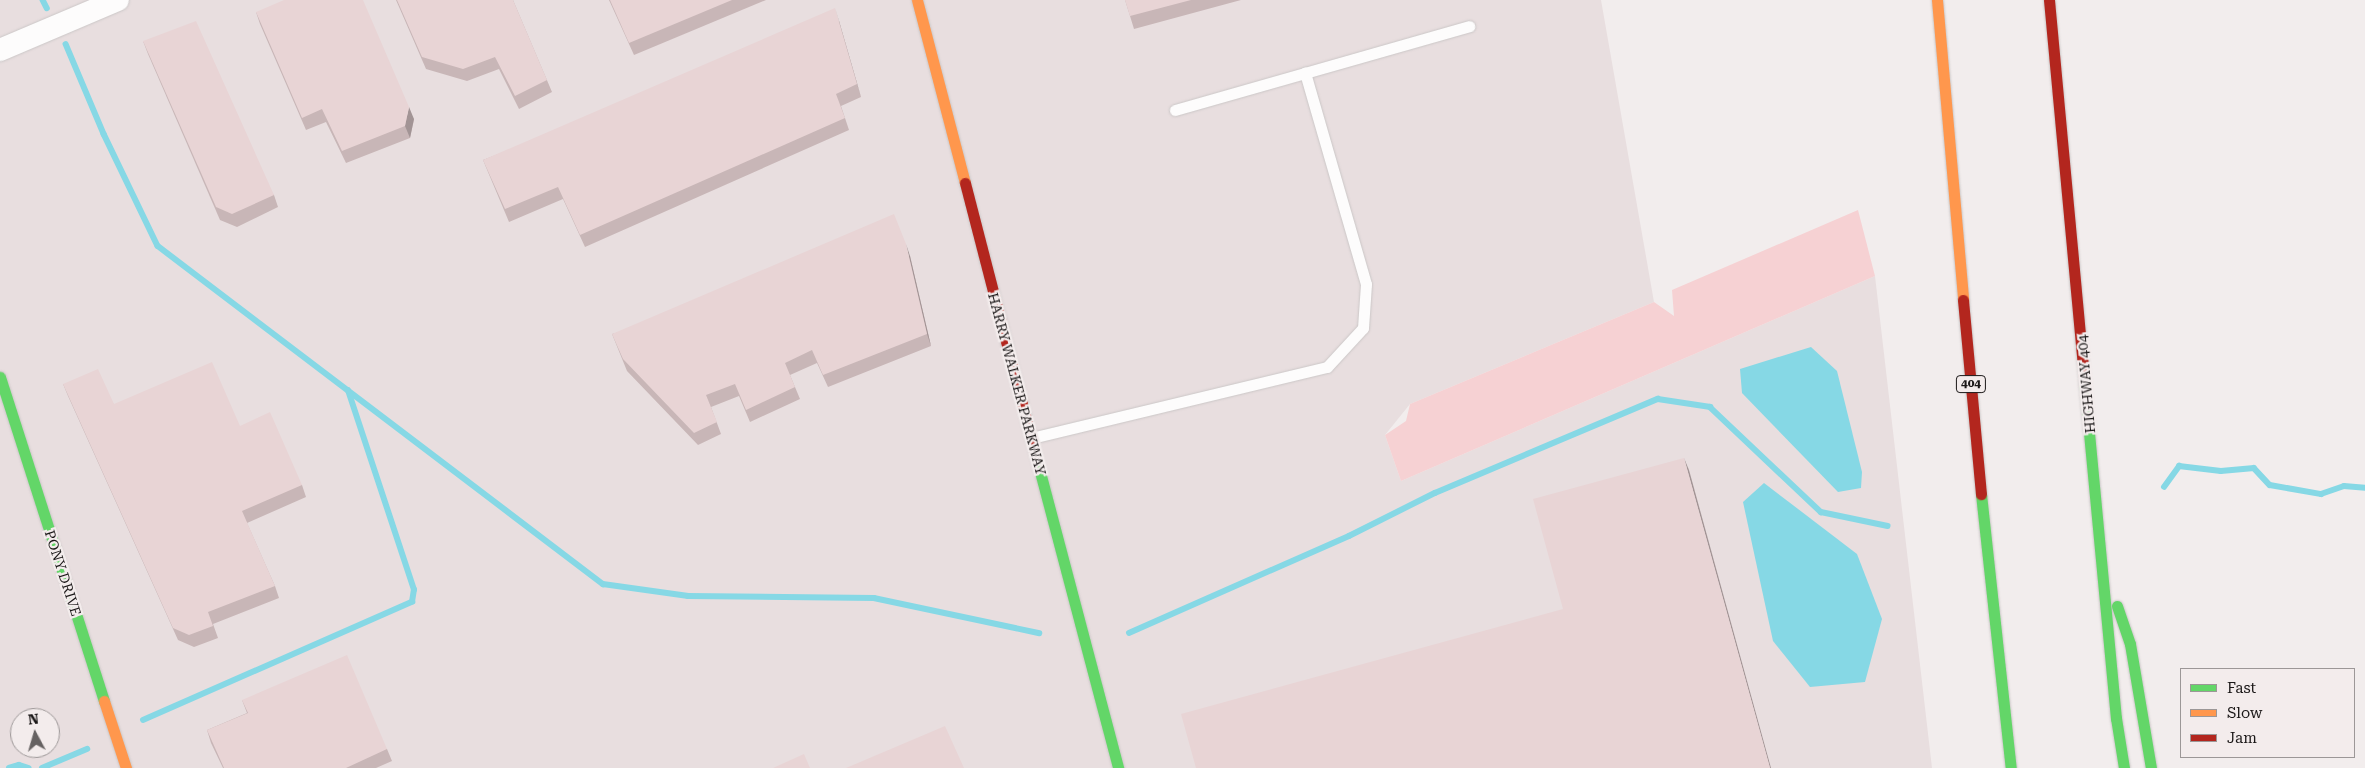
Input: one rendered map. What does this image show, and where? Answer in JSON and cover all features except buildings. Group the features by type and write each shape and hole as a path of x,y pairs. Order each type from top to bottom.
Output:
{"main road":[{"name":"HARRY WALKER PARKWAY","path":"917,0 1118,768"},
{"name":"404","path":"1937,0 1977,456 2012,768"},
{"name":"HIGHWAY 404","path":"2049,0 2103,561 2116,718 2124,768"},
{"name":"PONY DRIVE","path":"0,377 126,768"},
{"path":"2103,561 2130,644 2151,768"}],"street":[{"path":"0,50 118,0"}],"lane":[{"path":"1175,110 1469,26"},
{"path":"1031,438 1327,367 1363,328 1366,284 1305,72"}],"shaded area":[{"path":"0,0 1601,0 1654,302 1410,404 1385,435 1401,481 1875,276 1932,768 0,768"},
{"path":"1858,210 1875,276 1401,481 1385,435 1406,421 1410,404 1654,302 1674,316 1672,290"}],"water":[{"path":"1811,347 1837,371 1862,472 1861,488 1838,492 1742,393 1740,369"},
{"path":"1764,483 1857,554 1882,619 1865,682 1810,687 1773,641 1743,502"}],"waterway":[{"path":"43,0 47,8"},
{"path":"66,44 104,134 158,246 603,584 688,596 874,598 1039,633"},
{"path":"143,720 412,602 414,590 348,391"},
{"path":"1129,633 1349,536 1435,493 1658,399 1710,407 1821,512 1888,526"},
{"path":"2164,487 2179,466 2221,471 2254,468 2270,485 2321,494 2344,486 2365,488"},
{"path":"42,768 87,749"},
{"path":"9,768 19,765 29,768"}],"traffic: fast":[{"path":"0,377 104,701"},
{"path":"2084,380 2116,718 2124,768"},
{"path":"1035,453 1118,768"},
{"path":"1981,494 2011,768"},
{"path":"2117,606 2130,644 2151,768"}],"traffic: slow":[{"path":"917,0 965,183"},
{"path":"1937,0 1963,300"},
{"path":"104,701 126,768"}],"traffic: jam":[{"path":"2049,0 2084,380"},
{"path":"965,183 1035,453"},
{"path":"1963,300 1981,494"}]}
